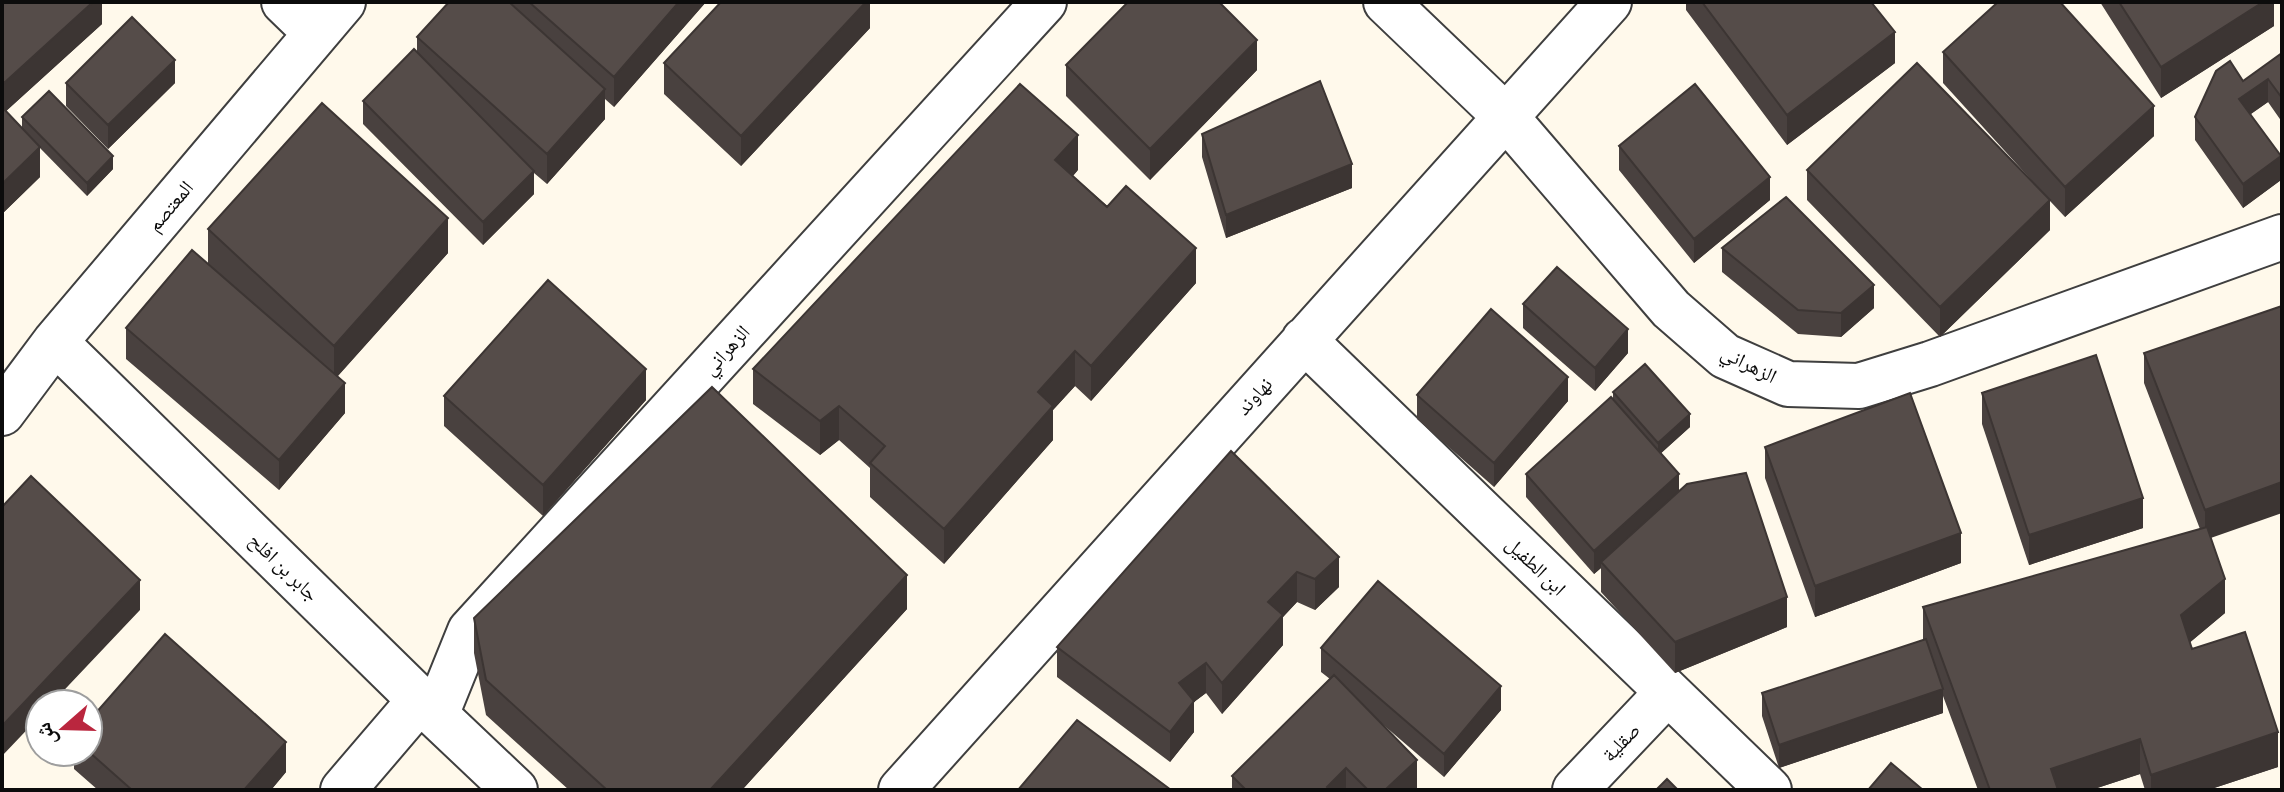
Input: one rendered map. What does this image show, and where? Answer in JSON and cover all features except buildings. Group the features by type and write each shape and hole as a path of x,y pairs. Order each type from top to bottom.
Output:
{"street":[{"path":"284,2 330,17"},
{"name":"الزهراني","path":"343,790 428,708 470,631 1044,2"},
{"name":"الزهراني","path":"1386,2 1506,117 1671,309 1725,356 1788,384 1859,386 1930,364 2282,237"},
{"name":"نهاوند","path":"901,790 1609,2"},
{"name":"المعتصم","path":"2,413 55,342 330,17"},
{"name":"ابن الطفيل","path":"1304,340 1769,790"},
{"name":"جابر بن افلح","path":"55,342 515,790"},
{"name":"صقلية","path":"1575,790 1667,693"}]}
